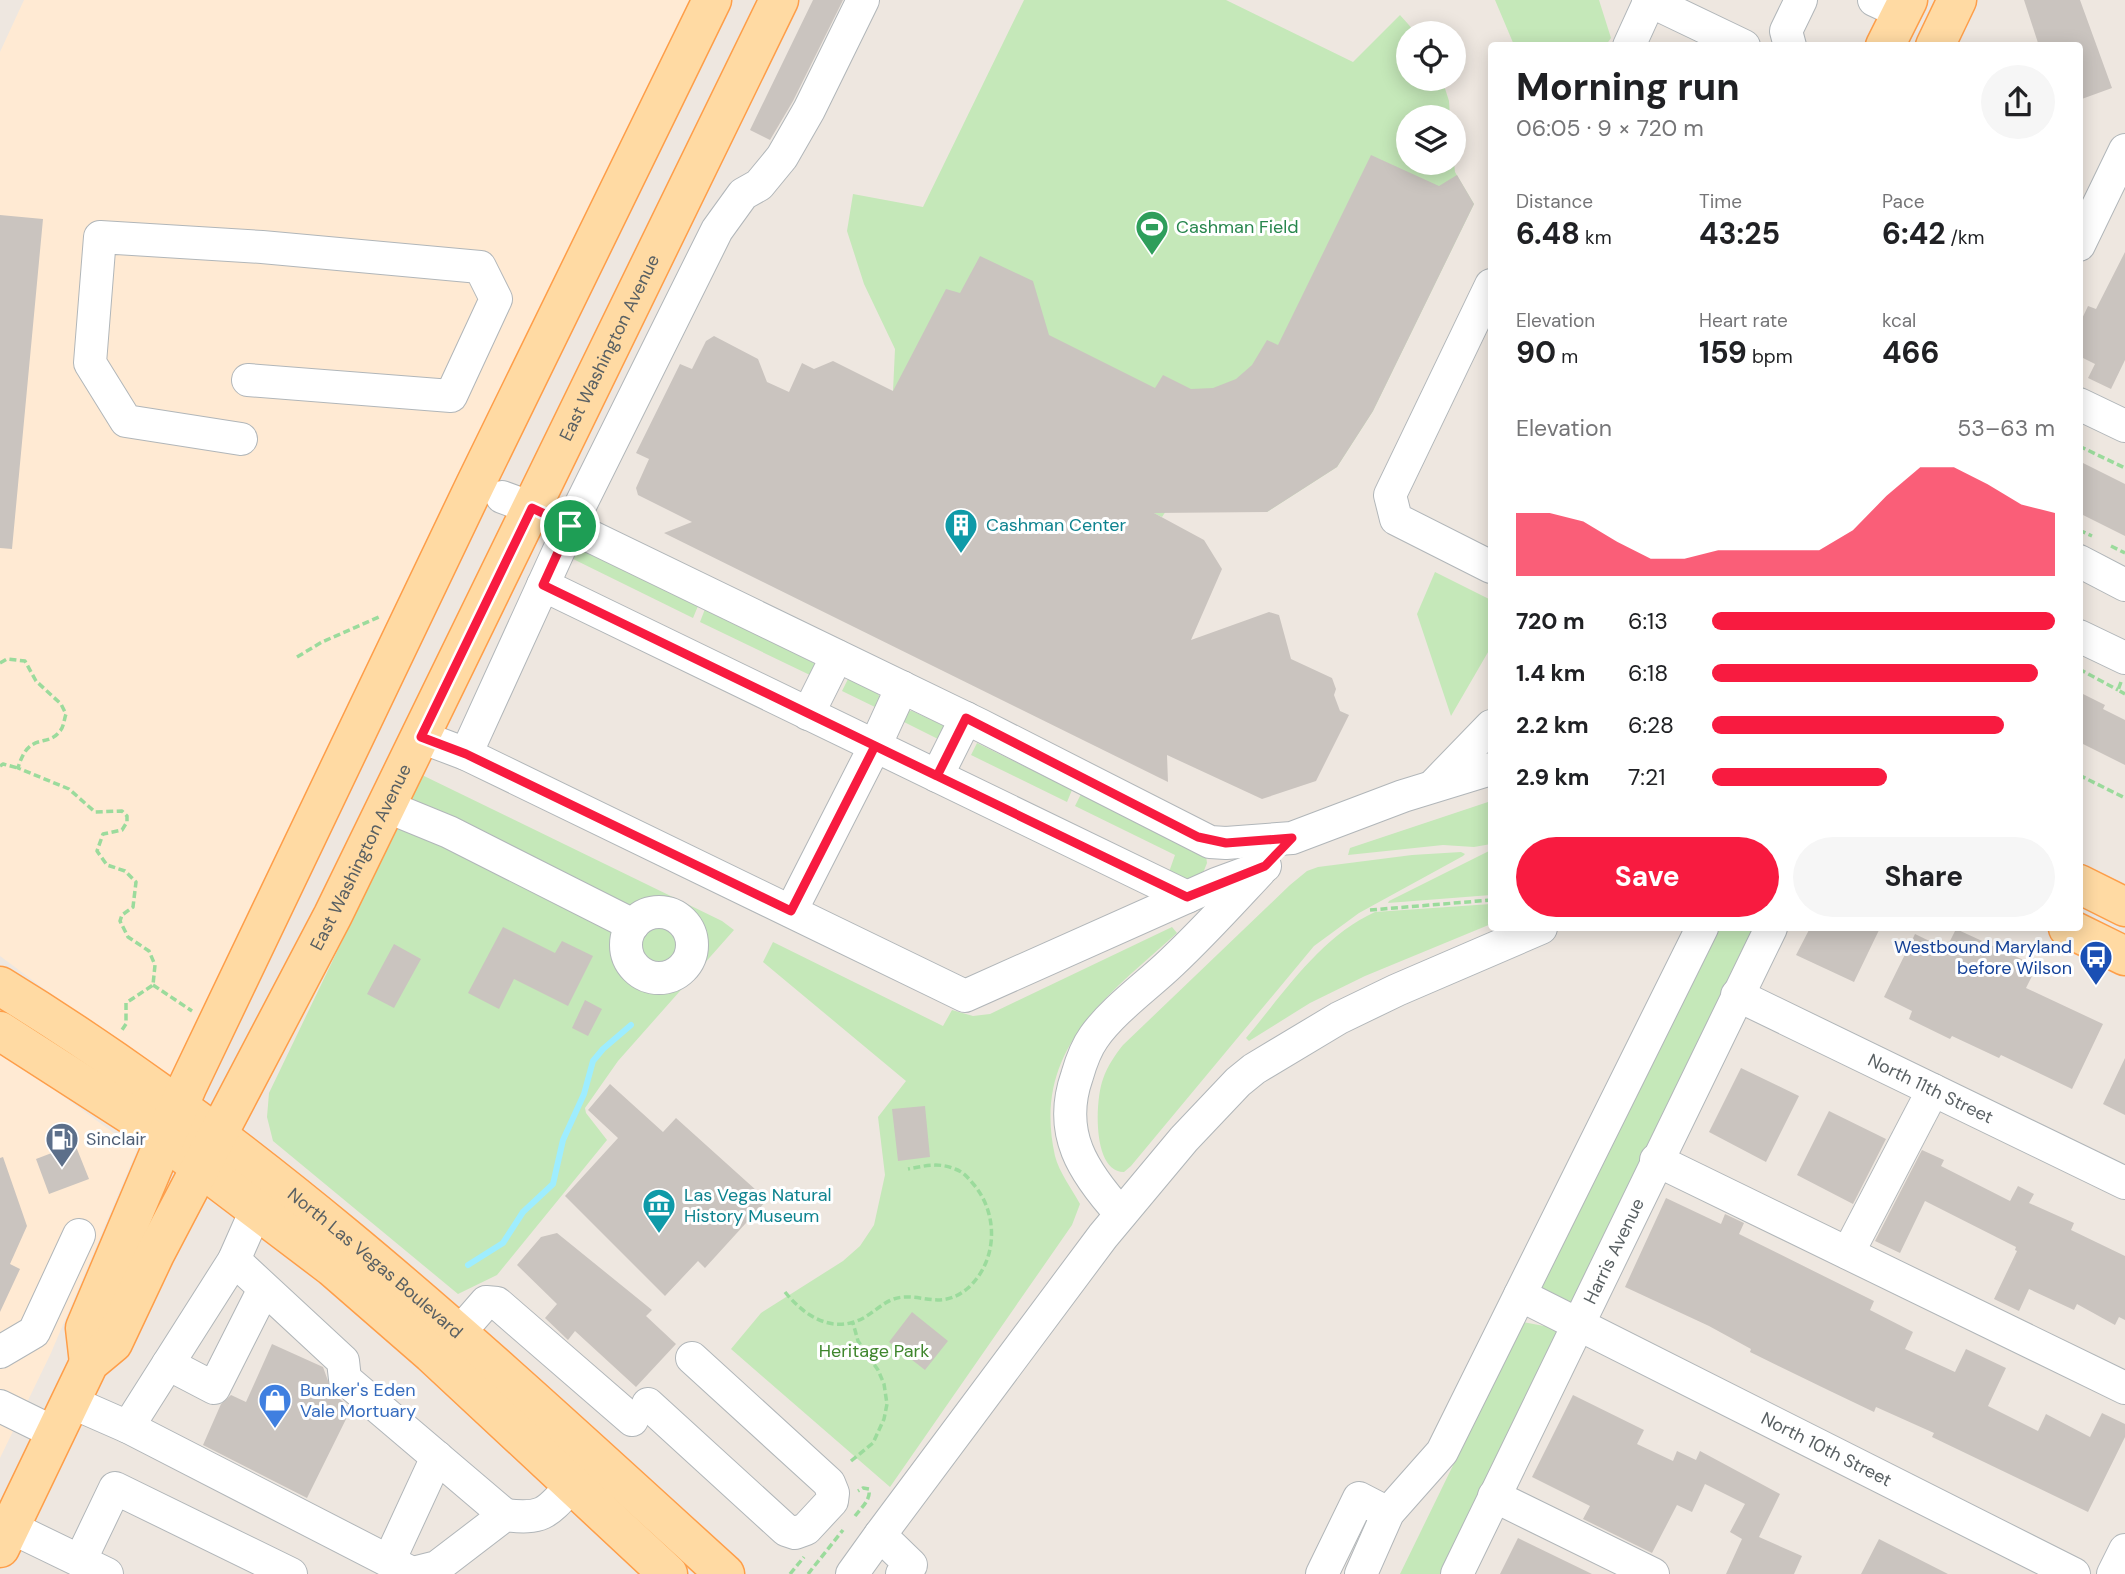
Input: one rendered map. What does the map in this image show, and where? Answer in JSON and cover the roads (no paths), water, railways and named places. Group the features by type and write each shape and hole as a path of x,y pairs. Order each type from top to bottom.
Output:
{"main road":[{"path":"89,1363 85,1328 172,1122 475,485 712,0"},
{"name":"East Washington Avenue","path":"5,1537 89,1363 113,1343 155,1254 388,807 421,737 517,502 779,0"},
{"path":"1892,15 1944,25"},
{"path":"2083,886 2125,907"},
{"path":"2074,931 2125,956"},
{"name":"North Las Vegas Boulevard","path":"0,986 51,1017 172,1122 210,1151 354,1242 459,1333 585,1471 668,1574"},
{"name":"North Las Vegas Boulevard","path":"0,1031 109,1100 172,1122"},
{"name":"North Las Vegas Boulevard","path":"210,1151 257,1208 332,1267 432,1354 725,1574"}],"street":[{"path":"466,754 570,526 717,230 743,194 759,185 782,158 809,110 863,0"},
{"path":"1631,42 1649,0 1736,42"},
{"path":"1789,42 1786,31 1801,0"},
{"path":"2083,237 2125,150"},
{"path":"242,439 126,421 90,363 100,237 262,247 480,267 496,299 452,396 248,380"},
{"path":"1488,291 1390,495 1396,519 1488,565"},
{"path":"2083,406 2125,426"},
{"path":"517,502 966,718 1198,837 1226,843 1292,838 1432,787 1488,770"},
{"path":"2083,563 2125,585"},
{"path":"543,585 1187,897"},
{"path":"2083,638 2125,659"},
{"path":"808,714 837,656"},
{"path":"791,911 902,687"},
{"path":"937,776 966,718"},
{"path":"1432,787 1488,729"},
{"path":"421,737 466,754 965,996 1187,897 1265,866"},
{"path":"388,807 449,832 633,925"},
{"path":"1121,1214 1092,1181 1078,1156 1072,1135 1069,1114 1072,1090 1082,1059 1094,1037 1191,944 1292,838"},
{"path":"852,1574 981,1397 1121,1214 1238,1082 1254,1069 1339,1018 1534,931"},
{"path":"1361,1574 1388,1513 1443,1452 1693,931"},
{"name":"Harris Avenue","path":"1457,1574 1769,931"},
{"name":"North 11th Street","path":"1737,995 2125,1183"},
{"path":"1848,1253 1933,1090"},
{"path":"1657,1160 2125,1388"},
{"path":"128,1427 234,1260 257,1208"},
{"path":"0,1352 34,1332 79,1235"},
{"path":"234,1260 343,1362 345,1379 505,1515 528,1518 547,1512 585,1471"},
{"path":"168,1364 214,1388 264,1289"},
{"name":"North 10th Street","path":"1520,1295 2074,1574"},
{"path":"459,1333 486,1301 497,1303 640,1412 786,1530 795,1533 806,1530 832,1501 833,1493 829,1483 692,1358"},
{"path":"0,1406 128,1427 403,1569 437,1567 505,1515"},
{"path":"403,1569 437,1457"},
{"path":"5,1537 94,1567 115,1488 291,1574"},
{"path":"1494,1496 1653,1574"},
{"path":"1322,1574 1359,1498 1388,1513"},
{"path":"880,1535 911,1565 902,1574"},
{"path":"2113,1574 2125,1549"}],"waterway":[{"path":"468,1265 503,1243 523,1212 553,1184 563,1140 584,1094 593,1061 631,1025"}],"place":[{"name":"Cashman Field","path":"1152,257"},
{"name":"Cashman Center","path":"961,555"},
{"name":"Westbound Maryland before Wilson","path":"2096,987"},
{"name":"Sinclair","path":"62,1169"},
{"name":"Las Vegas Natural History Museum","path":"659,1235"},
{"name":"Bunker's Eden Vale Mortuary","path":"275,1430"}],"park label":[{"name":"Heritage Park","path":"874,1351"}]}
